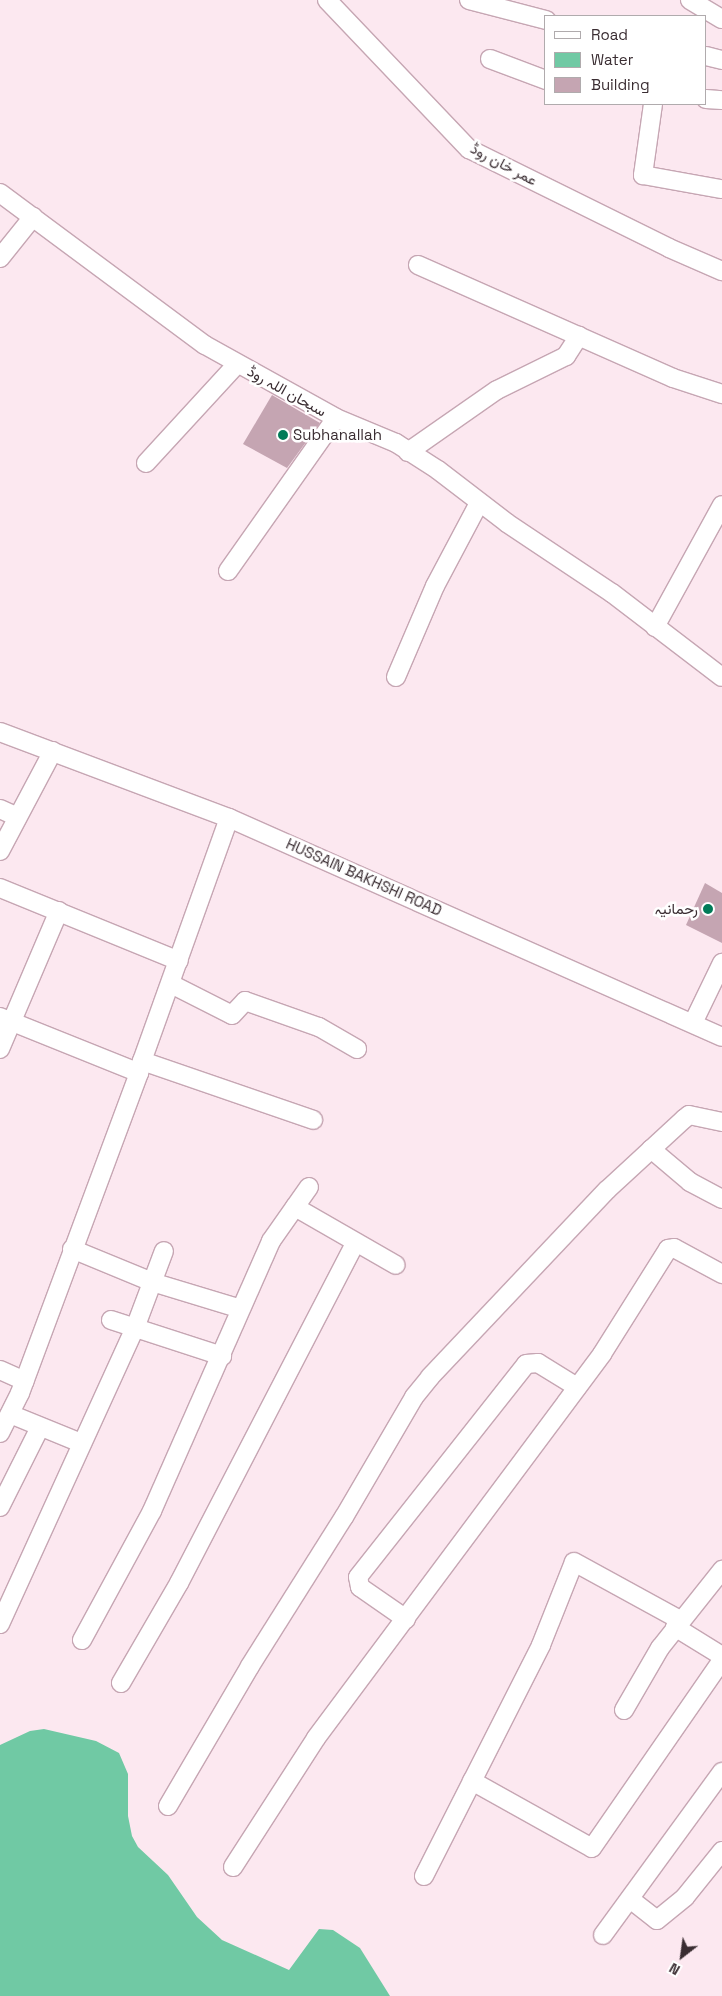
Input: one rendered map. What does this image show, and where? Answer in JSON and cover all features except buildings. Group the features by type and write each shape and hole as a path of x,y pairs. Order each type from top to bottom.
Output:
{"street":[{"path":"469,0 544,19"},
{"path":"690,0 722,19"},
{"name":"عمر خان روڈ","path":"336,4 469,148 669,248 722,271"},
{"path":"707,56 722,60"},
{"path":"490,59 544,79"},
{"path":"707,99 722,100"},
{"path":"653,105 643,175 721,189"},
{"name":"سبحان اللہ روڈ","path":"0,193 205,345 336,418 396,443 438,470 479,503 612,593 722,677"},
{"path":"0,258 33,217"},
{"path":"418,265 673,378 722,394"},
{"path":"408,452 497,390 566,356 579,336"},
{"path":"146,463 237,364"},
{"path":"228,571 336,418"},
{"path":"396,676 435,586 479,503"},
{"path":"655,627 722,505"},
{"name":"HUSSAIN BAKHSHI ROAD","path":"0,732 229,818 722,1037"},
{"path":"0,851 16,816 52,751"},
{"path":"0,809 16,816"},
{"path":"0,1434 24,1381 171,984 229,818"},
{"path":"0,888 179,961"},
{"path":"0,1049 6,1020 59,911"},
{"path":"693,1023 722,963"},
{"path":"171,984 232,1015 245,1001 319,1027 357,1049"},
{"path":"6,1020 140,1067 313,1120"},
{"path":"168,1806 414,1397 607,1190 689,1115 722,1122"},
{"path":"651,1149 690,1182 722,1199"},
{"path":"82,1640 152,1511 222,1356 238,1308 270,1241 309,1187"},
{"path":"295,1207 354,1244 396,1265"},
{"path":"121,1683 179,1583 354,1244"},
{"path":"233,1867 316,1738 577,1387 671,1247 722,1274"},
{"path":"72,1249 152,1282 238,1308"},
{"path":"0,1624 73,1468 81,1443 135,1328 164,1251"},
{"path":"111,1320 222,1356"},
{"path":"406,1619 360,1587 358,1577 526,1364 538,1363 577,1387"},
{"path":"0,1370 24,1381"},
{"path":"10,1414 81,1443"},
{"path":"0,1508 40,1427"},
{"path":"424,1876 472,1781 541,1645 574,1562 678,1623 722,1658 592,1848 472,1781"},
{"path":"624,1710 678,1623 722,1570"},
{"path":"603,1935 722,1772"},
{"path":"630,1899 657,1920 685,1897 722,1852"}],"water":[{"path":"44,1729 96,1741 119,1753 128,1774 128,1816 132,1836 138,1847 168,1875 197,1917 222,1940 289,1970 319,1929 333,1930 360,1948 390,1996 0,1996 0,1745 30,1731"}],"place":[{"name":"Subhanallah","path":"283,435"},
{"name":"رحمانیہ","path":"708,909"}]}
